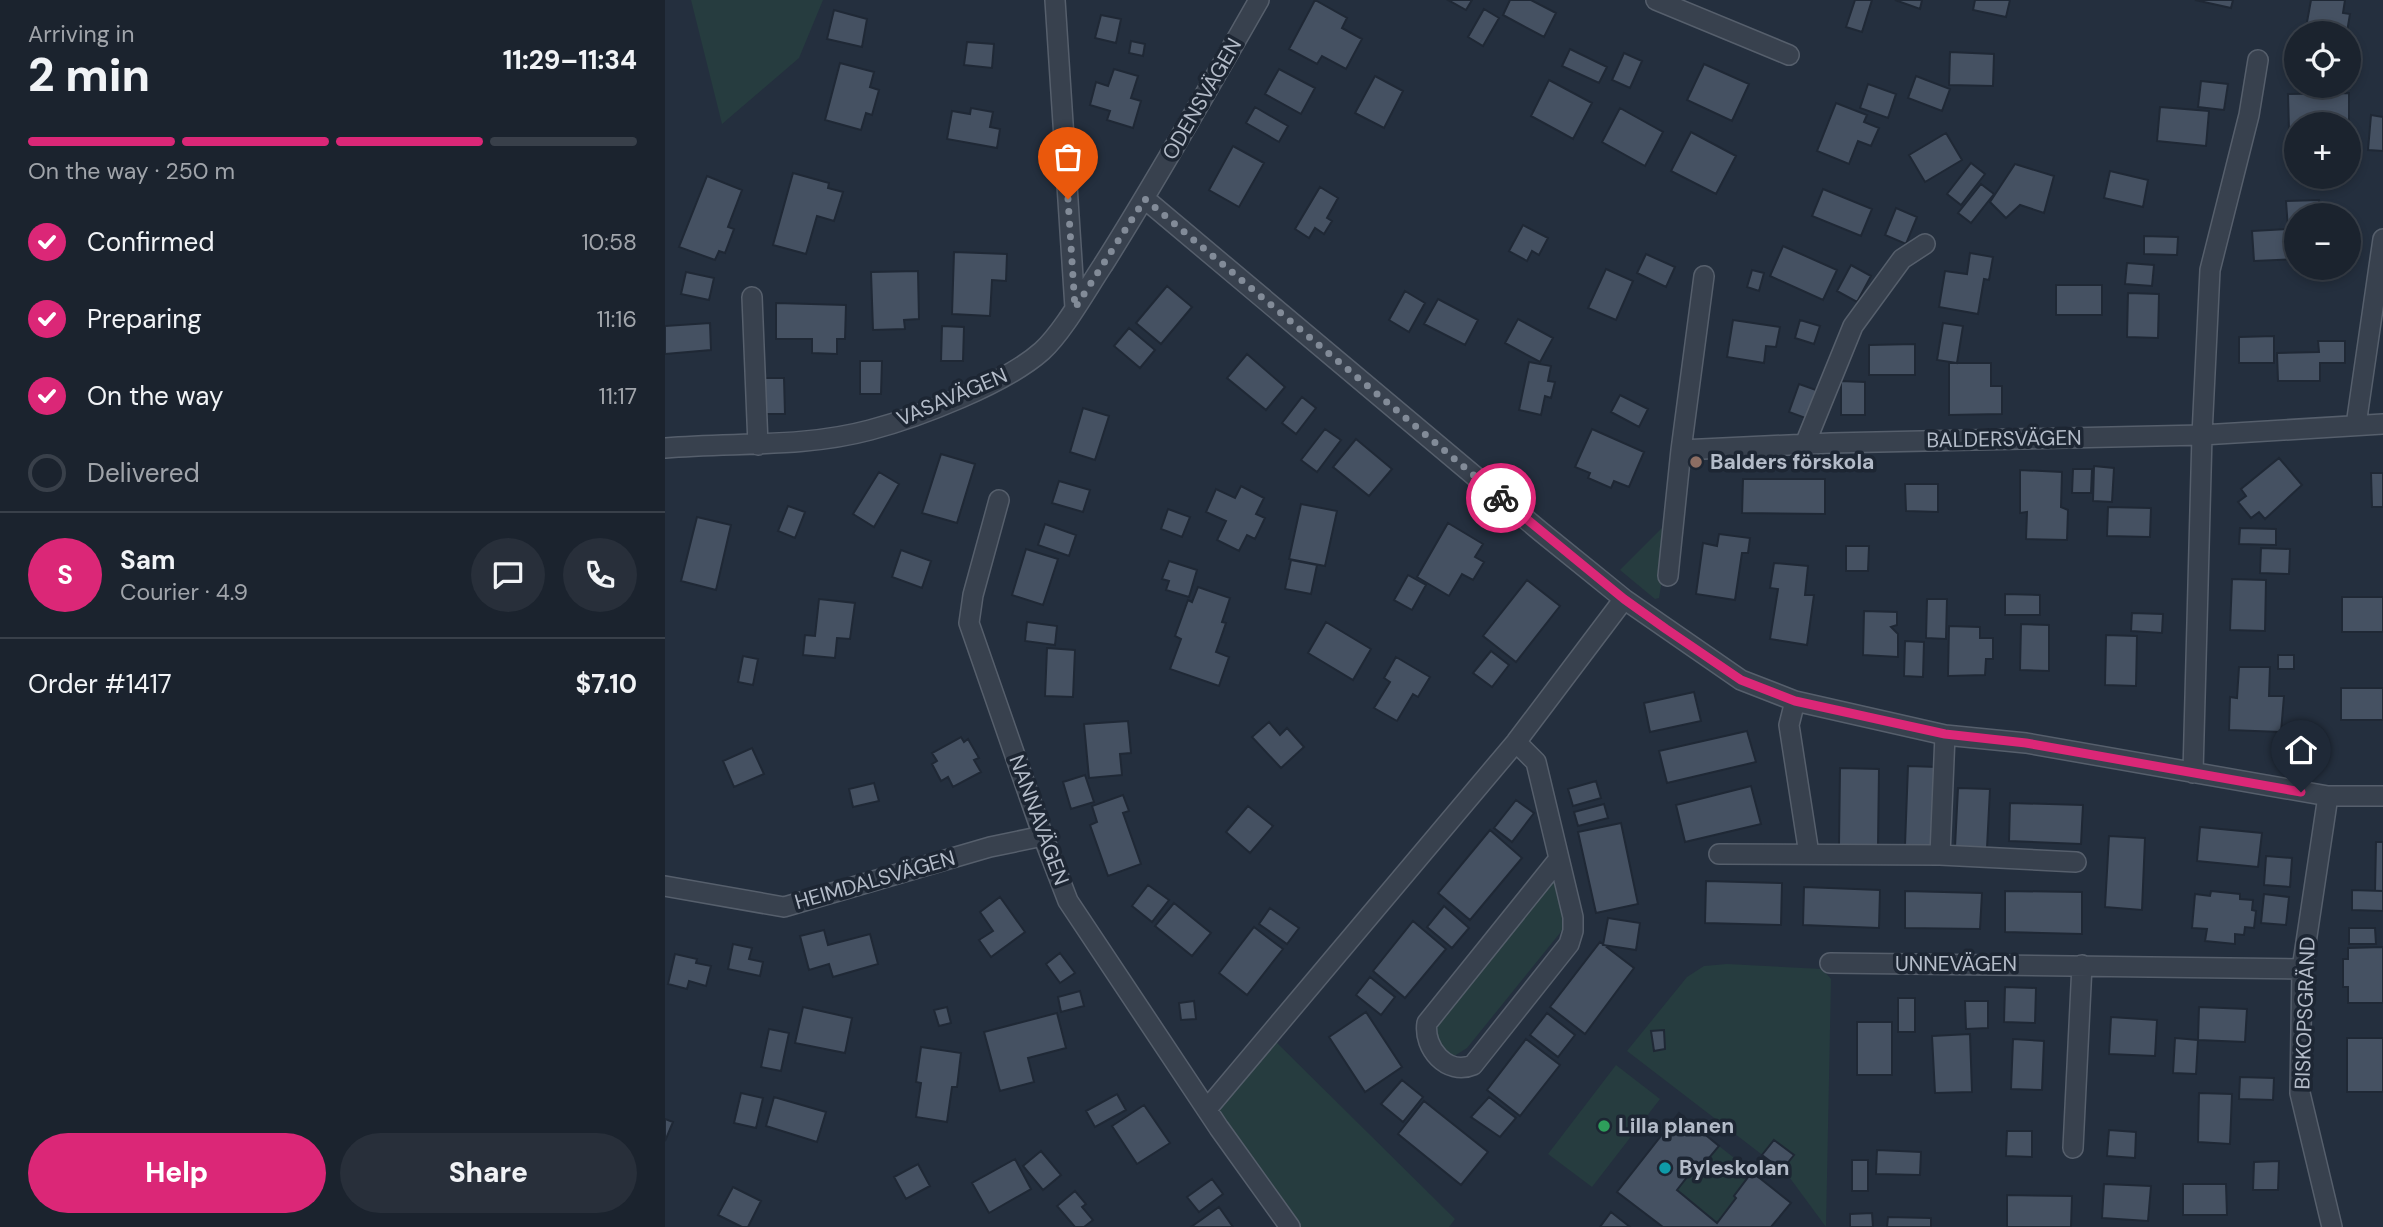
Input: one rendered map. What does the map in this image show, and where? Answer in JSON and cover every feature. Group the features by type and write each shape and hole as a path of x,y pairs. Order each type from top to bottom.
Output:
{"street":[{"path":"1055,0 1075,308"},
{"name":"ODENSVÄGEN","path":"1145,199 1259,0"},
{"path":"1656,0 1789,55"},
{"path":"2193,773 2202,435 2210,270 2249,115 2258,60"},
{"path":"1145,199 1624,599 1741,680 1795,701 1945,734 2026,743 2328,796 2383,796"},
{"name":"VASAVÄGEN","path":"665,448 800,443 869,430 907,418 982,387 1019,368 1044,350 1075,308 1145,199"},
{"path":"2356,425 2383,239"},
{"path":"1805,444 1853,326 1902,259 1925,244"},
{"path":"1668,576 1681,450 1704,276"},
{"path":"752,297 758,445"},
{"name":"BALDERSVÄGEN","path":"1681,450 1805,444 2202,435 2383,424"},
{"name":"NANNAVÄGEN","path":"999,500 973,595 969,622 1068,901 1207,1110 1290,1227"},
{"path":"1207,1110 1516,742 1624,599"},
{"path":"1795,701 1789,725 1809,854"},
{"path":"1940,855 1945,734"},
{"path":"1516,742 1536,762 1573,917 1573,931 1569,944 1473,1065 1465,1069 1457,1068 1438,1057 1429,1046 1425,1034 1427,1023 1558,860"},
{"name":"BISKOPSGRÄND","path":"2328,796 2302,969 2300,1093 2332,1227"},
{"name":"HEIMDALSVÄGEN","path":"665,886 784,907 990,847 1043,836"},
{"path":"1719,854 1940,855 2076,862"},
{"name":"UNNEVÄGEN","path":"1830,963 2302,969"},
{"path":"2073,1148 2083,965"}],"green space":[{"path":"691,0 823,0 799,58 722,124"},
{"path":"1662,528 1664,567 1659,598 1655,599 1620,570"},
{"path":"1551,877 1564,881 1564,928 1467,1048 1456,1055 1444,1055 1427,1023"},
{"path":"1727,964 1822,969 1831,979 1826,1227 1787,1174 1627,1051 1687,977 1704,966"},
{"path":"1275,1041 1455,1219 1449,1227 1301,1227 1218,1112"},
{"name":"Lilla planen","path":"1616,1065 1660,1099 1592,1187 1548,1154"},
{"path":"1719,1146 1752,1172 1717,1223 1677,1190 1695,1167"}],"building":[{"path":"1315,0 1347,18 1342,28 1362,39 1346,69 1322,56 1317,64 1289,49"},
{"path":"1448,0 1472,0 1466,10"},
{"path":"1510,0 1531,0 1556,13 1544,37 1503,15"},
{"path":"1855,0 1872,0 1862,32 1846,27"},
{"path":"1895,0 1922,0 1920,9"},
{"path":"1975,0 2010,0 2006,17 1973,10"},
{"path":"2195,0 2233,0 2231,8"},
{"path":"2311,0 2345,0 2343,13 2350,14 2349,21 2307,21"},
{"path":"1484,9 1499,18 1483,46 1468,37"},
{"path":"834,10 867,19 862,47 827,39"},
{"path":"1101,15 1121,19 1116,43 1095,38"},
{"path":"1131,41 1145,44 1143,56 1129,53"},
{"path":"967,42 994,44 992,68 964,65"},
{"path":"1570,49 1607,67 1599,83 1562,66"},
{"path":"1950,52 1994,54 1993,86 1949,85"},
{"path":"1624,53 1642,61 1630,88 1612,80"},
{"path":"840,63 874,72 870,87 879,90 872,115 866,113 861,130 825,120"},
{"path":"1704,64 1749,84 1732,121 1687,100"},
{"path":"1114,69 1138,76 1131,98 1141,101 1133,128 1107,120 1110,111 1090,105 1096,82 1108,86"},
{"path":"1279,69 1315,88 1301,114 1265,94"},
{"path":"1375,76 1403,91 1384,128 1355,113"},
{"path":"1916,76 1950,89 1942,111 1908,98"},
{"path":"1549,80 1592,103 1573,139 1531,116"},
{"path":"2201,81 2228,84 2224,110 2198,107"},
{"path":"1868,84 1896,94 1888,118 1860,108"},
{"path":"2288,98 2349,98 2349,112 2288,112"},
{"path":"1836,103 1867,115 1864,122 1879,128 1871,146 1858,141 1849,164 1817,151"},
{"path":"1255,107 1288,126 1279,142 1246,123"},
{"path":"2160,107 2209,111 2206,146 2157,141"},
{"path":"971,108 993,112 990,127 1000,129 997,148 947,139 952,111 970,114"},
{"path":"1620,108 1663,132 1645,166 1602,142"},
{"path":"2371,115 2383,117 2383,151 2368,150"},
{"path":"1691,132 1736,156 1716,194 1671,171"},
{"path":"1946,133 1962,160 1925,182 1909,155"},
{"path":"1233,146 1264,163 1239,207 1209,190"},
{"path":"1971,163 1985,174 1961,205 1947,194"},
{"path":"2015,164 2054,176 2044,213 2020,205 2006,218 1990,202"},
{"path":"2110,171 2148,180 2143,207 2104,198"},
{"path":"793,173 829,183 828,188 843,192 834,221 817,216 806,254 773,245"},
{"path":"707,176 742,190 728,227 734,229 725,253 719,251 715,260 679,247"},
{"path":"1981,184 1994,194 1971,223 1958,213"},
{"path":"1320,187 1338,198 1327,218 1332,221 1324,234 1315,228 1309,238 1295,229"},
{"path":"1823,189 1872,209 1861,236 1812,216"},
{"path":"2319,200 2319,203 2286,203"},
{"path":"1896,208 1917,217 1906,244 1885,235"},
{"path":"1523,225 1548,238 1539,255 1532,251 1527,261 1509,251"},
{"path":"2284,230 2284,260 2254,261 2252,231"},
{"path":"2144,236 2178,237 2177,255 2144,254"},
{"path":"1783,246 1837,270 1823,300 1770,276"},
{"path":"954,252 1007,254 1006,281 992,280 990,316 952,314"},
{"path":"1970,253 1993,257 1989,280 1984,279 1978,314 1939,307 1945,271 1967,274"},
{"path":"1646,254 1675,267 1666,287 1637,273"},
{"path":"2127,263 2154,265 2152,286 2125,284"},
{"path":"1851,265 1871,276 1857,302 1837,291"},
{"path":"1606,269 1633,281 1616,320 1588,308"},
{"path":"1752,270 1764,273 1759,291 1747,287"},
{"path":"918,271 919,319 904,320 905,329 873,330 871,272"},
{"path":"686,272 714,278 709,300 681,294"},
{"path":"2056,285 2102,285 2102,315 2056,315"},
{"path":"1167,286 1192,307 1161,344 1136,323"},
{"path":"1405,291 1425,303 1409,332 1389,320"},
{"path":"2128,293 2159,294 2158,338 2127,337"},
{"path":"1438,299 1478,320 1465,345 1424,324"},
{"path":"776,303 846,305 845,339 837,339 837,354 812,353 812,339 776,339"},
{"path":"1518,319 1553,338 1540,362 1505,343"},
{"path":"1733,320 1780,327 1776,347 1766,346 1764,363 1727,357"},
{"path":"1800,320 1820,326 1814,344 1795,338"},
{"path":"710,323 711,350 665,354 665,326"},
{"path":"1943,323 1963,326 1957,363 1937,360"},
{"path":"942,326 964,327 963,361 941,361"},
{"path":"1129,328 1155,350 1140,368 1114,346"},
{"path":"2274,336 2274,363 2239,363 2239,337"},
{"path":"2318,341 2345,341 2345,363 2320,363 2320,381 2278,381 2277,353 2319,352"},
{"path":"1915,344 1915,375 1869,375 1869,345"},
{"path":"1247,354 1285,387 1266,410 1227,378"},
{"path":"860,361 882,361 881,394 860,394"},
{"path":"1529,362 1551,366 1548,381 1555,382 1551,398 1545,396 1541,415 1519,410"},
{"path":"1949,363 1991,363 1991,386 2002,386 2002,414 1949,415"},
{"path":"764,378 784,378 785,414 765,414"},
{"path":"1841,381 1865,382 1865,415 1841,415"},
{"path":"1799,384 1819,391 1808,419 1789,412"},
{"path":"1620,395 1648,409 1639,427 1611,412"},
{"path":"1302,397 1316,408 1296,434 1282,423"},
{"path":"1083,408 1109,416 1095,460 1070,452"},
{"path":"1325,429 1341,440 1317,472 1301,460"},
{"path":"1592,429 1644,452 1629,487 1614,481 1611,488 1588,478 1590,473 1575,467"},
{"path":"1356,439 1392,469 1369,496 1333,467"},
{"path":"941,454 975,464 957,523 922,513"},
{"path":"2279,458 2302,485 2265,519 2259,512 2251,518 2238,502 2246,496 2241,489"},
{"path":"2094,466 2114,468 2112,502 2093,501"},
{"path":"2073,469 2092,469 2091,493 2072,493"},
{"path":"2020,470 2062,472 2061,507 2068,510 2067,540 2026,539 2027,512 2020,513"},
{"path":"879,472 899,484 874,527 853,514"},
{"path":"2371,473 2383,473 2383,507 2372,507"},
{"path":"1743,479 1825,479 1825,514 1742,513"},
{"path":"1059,481 1090,490 1083,512 1052,503"},
{"path":"1905,484 1938,484 1938,512 1906,511"},
{"path":"1241,486 1264,498 1256,514 1265,518 1255,539 1247,535 1239,551 1217,540 1226,521 1206,512 1216,489 1235,498"},
{"path":"1301,504 1337,511 1325,566 1289,559"},
{"path":"788,506 805,512 795,538 778,531"},
{"path":"2108,507 2151,508 2150,537 2107,536"},
{"path":"1168,509 1190,517 1182,537 1161,529"},
{"path":"697,517 731,525 716,590 681,581"},
{"path":"1448,523 1483,544 1475,557 1484,562 1473,580 1462,574 1449,596 1417,577"},
{"path":"1045,524 1076,535 1069,556 1038,545"},
{"path":"2240,528 2276,529 2276,545 2239,544"},
{"path":"1719,534 1750,538 1748,553 1742,553 1735,600 1696,594 1703,543 1717,546"},
{"path":"1846,546 1869,546 1868,571 1846,571"},
{"path":"2261,548 2290,549 2289,574 2260,573"},
{"path":"1026,549 1058,559 1043,605 1012,595"},
{"path":"901,550 931,561 922,588 892,577"},
{"path":"1291,560 1317,565 1311,594 1285,589"},
{"path":"1169,561 1197,570 1189,597 1166,590 1169,581 1162,579"},
{"path":"1774,563 1808,566 1805,595 1814,595 1807,645 1770,639 1778,589 1770,588"},
{"path":"1408,575 1426,585 1412,610 1394,600"},
{"path":"2232,579 2266,580 2265,631 2230,630"},
{"path":"1527,580 1560,606 1516,662 1483,636"},
{"path":"1198,587 1230,598 1222,622 1226,623 1216,652 1229,657 1219,686 1170,669 1181,639 1175,636 1188,600 1192,602"},
{"path":"2005,594 2040,595 2040,615 2005,615"},
{"path":"2342,597 2383,597 2383,632 2342,632"},
{"path":"819,599 855,603 850,639 837,638 835,658 803,655 805,635 815,636"},
{"path":"1927,599 1947,599 1946,639 1926,638"},
{"path":"1864,611 1897,612 1897,625 1891,627 1898,634 1898,657 1863,655"},
{"path":"2132,613 2163,614 2162,633 2131,631"},
{"path":"1027,622 1057,626 1055,645 1025,641"},
{"path":"1326,622 1371,649 1353,680 1308,653"},
{"path":"2021,624 2049,625 2049,671 2020,670"},
{"path":"1949,626 1980,627 1980,638 1993,638 1993,659 1986,659 1985,675 1948,676"},
{"path":"2106,635 2137,636 2136,686 2105,685"},
{"path":"1905,641 1924,642 1923,677 1904,676"},
{"path":"1047,648 1075,650 1073,697 1045,696"},
{"path":"1491,651 1509,665 1492,687 1473,673"},
{"path":"2278,655 2294,655 2294,669 2278,669"},
{"path":"743,656 758,659 753,685 738,682"},
{"path":"1396,657 1430,677 1418,697 1413,694 1397,721 1374,708 1390,682 1384,678"},
{"path":"2239,667 2270,667 2269,696 2284,696 2281,732 2229,730 2230,697 2237,698"},
{"path":"2341,688 2383,688 2383,720 2341,720"},
{"path":"1694,692 1701,721 1650,732 1644,703"},
{"path":"1128,721 1131,753 1120,754 1122,775 1089,778 1084,724"},
{"path":"1269,722 1280,735 1287,728 1304,747 1281,768 1252,737"},
{"path":"1747,731 1756,762 1667,783 1659,751"},
{"path":"961,737 964,742 968,739 979,758 974,760 981,772 953,787 948,777 941,781 932,764 937,761 932,753"},
{"path":"752,748 764,774 734,787 723,761"},
{"path":"1908,766 1938,767 1935,846 1905,845"},
{"path":"1840,768 1879,769 1878,846 1839,845"},
{"path":"1085,775 1094,802 1071,809 1063,782"},
{"path":"1596,781 1601,798 1573,806 1568,789"},
{"path":"874,783 879,801 853,807 849,789"},
{"path":"1751,786 1761,824 1685,842 1676,805"},
{"path":"1958,788 1990,789 1987,848 1955,847"},
{"path":"1123,795 1129,811 1123,813 1141,864 1108,876 1090,825 1097,822 1092,806"},
{"path":"1516,800 1534,813 1512,842 1494,828"},
{"path":"2010,803 2083,805 2081,844 2009,841"},
{"path":"1604,804 1608,818 1578,826 1574,812"},
{"path":"1248,806 1273,826 1250,853 1226,832"},
{"path":"1621,823 1638,904 1596,913 1578,832"},
{"path":"2200,827 2262,833 2258,867 2197,861"},
{"path":"1490,830 1522,858 1470,920 1438,893"},
{"path":"2109,836 2145,838 2142,910 2105,907"},
{"path":"2376,842 2383,842 2383,891 2375,891"},
{"path":"2266,856 2292,858 2290,887 2264,885"},
{"path":"1706,881 1782,883 1781,925 1705,923"},
{"path":"1148,885 1169,900 1152,922 1132,906"},
{"path":"1804,887 1880,890 1879,928 1803,925"},
{"path":"2352,890 2383,891 2383,911 2352,910"},
{"path":"1905,891 1982,893 1980,929 1905,928"},
{"path":"2005,891 2082,892 2082,934 2005,932"},
{"path":"2211,891 2240,894 2240,899 2253,900 2252,910 2256,911 2254,928 2245,927 2244,935 2235,934 2235,944 2205,941 2207,929 2192,928 2195,894 2210,896"},
{"path":"2264,894 2289,897 2286,925 2261,923"},
{"path":"1000,897 1025,932 991,957 979,940 993,931 980,912"},
{"path":"1174,903 1211,933 1192,956 1155,926"},
{"path":"1444,906 1469,928 1452,948 1427,927"},
{"path":"1270,908 1299,928 1287,944 1259,924"},
{"path":"1608,918 1640,923 1636,950 1603,945"},
{"path":"1413,921 1446,949 1405,998 1373,971"},
{"path":"1254,927 1283,949 1247,995 1219,973"},
{"path":"2349,928 2375,928 2376,944 2349,944"},
{"path":"824,930 828,945 870,934 878,964 833,977 829,964 809,970 800,936"},
{"path":"1600,942 1634,968 1585,1034 1550,1007"},
{"path":"733,944 752,948 749,959 763,962 760,976 728,969"},
{"path":"2383,947 2383,1003 2348,1003 2348,987 2343,987 2343,959 2348,959 2348,948"},
{"path":"1060,953 1075,973 1060,983 1046,964"},
{"path":"675,954 697,959 696,963 711,966 706,986 689,981 687,989 668,984"},
{"path":"1370,977 1395,997 1381,1015 1356,995"},
{"path":"2005,987 2036,988 2035,1023 2004,1022"},
{"path":"1080,991 1084,1006 1061,1012 1058,997"},
{"path":"1898,998 1915,998 1915,1032 1898,1032"},
{"path":"1194,1001 1196,1019 1181,1020 1179,1003"},
{"path":"1965,1001 1988,1001 1988,1028 1966,1029"},
{"path":"803,1007 852,1018 845,1053 795,1043"},
{"path":"947,1007 951,1023 939,1026 934,1010"},
{"path":"2199,1007 2247,1009 2245,1042 2198,1040"},
{"path":"1366,1012 1402,1067 1365,1092 1329,1037"},
{"path":"1057,1013 1066,1048 1028,1058 1034,1082 1000,1091 984,1032"},
{"path":"1547,1013 1575,1035 1558,1057 1530,1035"},
{"path":"2111,1017 2157,1020 2155,1056 2109,1054"},
{"path":"1857,1022 1892,1022 1892,1075 1857,1075"},
{"path":"769,1029 789,1033 781,1071 761,1067"},
{"path":"1664,1030 1665,1049 1654,1051 1651,1031"},
{"path":"1970,1034 1972,1092 1935,1093 1932,1036"},
{"path":"2175,1038 2198,1040 2196,1074 2173,1073"},
{"path":"2347,1038 2383,1038 2383,1092 2347,1092"},
{"path":"1526,1039 1560,1065 1520,1116 1487,1090"},
{"path":"2013,1039 2044,1041 2042,1090 2011,1089"},
{"path":"921,1047 961,1053 957,1087 952,1087 947,1122 916,1117 921,1083 916,1082"},
{"path":"2240,1077 2274,1078 2273,1100 2239,1099"},
{"path":"1402,1080 1423,1097 1403,1122 1381,1104"},
{"path":"741,1093 763,1098 756,1128 734,1123"},
{"path":"2199,1093 2232,1094 2230,1144 2198,1142"},
{"path":"1117,1094 1126,1110 1095,1127 1086,1111"},
{"path":"774,1097 826,1112 817,1142 766,1126"},
{"path":"1489,1097 1516,1118 1500,1137 1471,1117"},
{"path":"1424,1101 1488,1152 1461,1185 1398,1134"},
{"path":"1144,1105 1170,1143 1137,1164 1112,1126"},
{"name":"Byleskolan","path":"1679,1113 1719,1146 1699,1170 1695,1167 1677,1190 1717,1223 1752,1172 1791,1203 1771,1227 1663,1227 1617,1192"},
{"path":"665,1119 673,1122 665,1141"},
{"path":"2109,1130 2136,1132 2135,1158 2107,1156"},
{"path":"2007,1131 2032,1131 2032,1157 2006,1156"},
{"path":"1774,1140 1794,1155 1782,1170 1762,1155"},
{"path":"1877,1150 1921,1152 1920,1175 1876,1174"},
{"path":"1041,1151 1061,1175 1043,1190 1023,1166"},
{"path":"1015,1159 1031,1189 989,1213 972,1183"},
{"path":"1852,1160 1868,1160 1868,1191 1852,1191"},
{"path":"2279,1161 2278,1190 2253,1190 2254,1162"},
{"path":"918,1164 930,1186 906,1199 894,1177"},
{"path":"1212,1179 1223,1194 1199,1212 1187,1197"},
{"path":"2104,1184 2151,1186 2148,1221 2102,1218"},
{"path":"2183,1184 2226,1184 2227,1215 2183,1215"},
{"path":"733,1187 761,1201 748,1227 742,1227 718,1215"},
{"path":"1075,1191 1086,1204 1082,1207 1093,1220 1084,1227 1075,1227 1057,1206"},
{"path":"2007,1195 2072,1196 2071,1227 2007,1227"},
{"path":"1219,1207 1233,1227 1191,1227"},
{"path":"1611,1212 1630,1227 1600,1227"},
{"path":"1872,1213 1873,1227 1850,1227 1850,1214"},
{"path":"1888,1217 1931,1218 1931,1227 1887,1227"}],"way so far":[{"path":"1068,199 1075,308 1145,199 1501,498"}],"place":[{"name":"Balders förskola","path":"1696,462"},
{"name":"Lilla planen","path":"1604,1126"},
{"name":"Byleskolan","path":"1665,1168"}],"route":[{"path":"1501,498 1624,599 1666,629 1741,680 1795,701 1945,734 2026,743 2301,792"}]}
